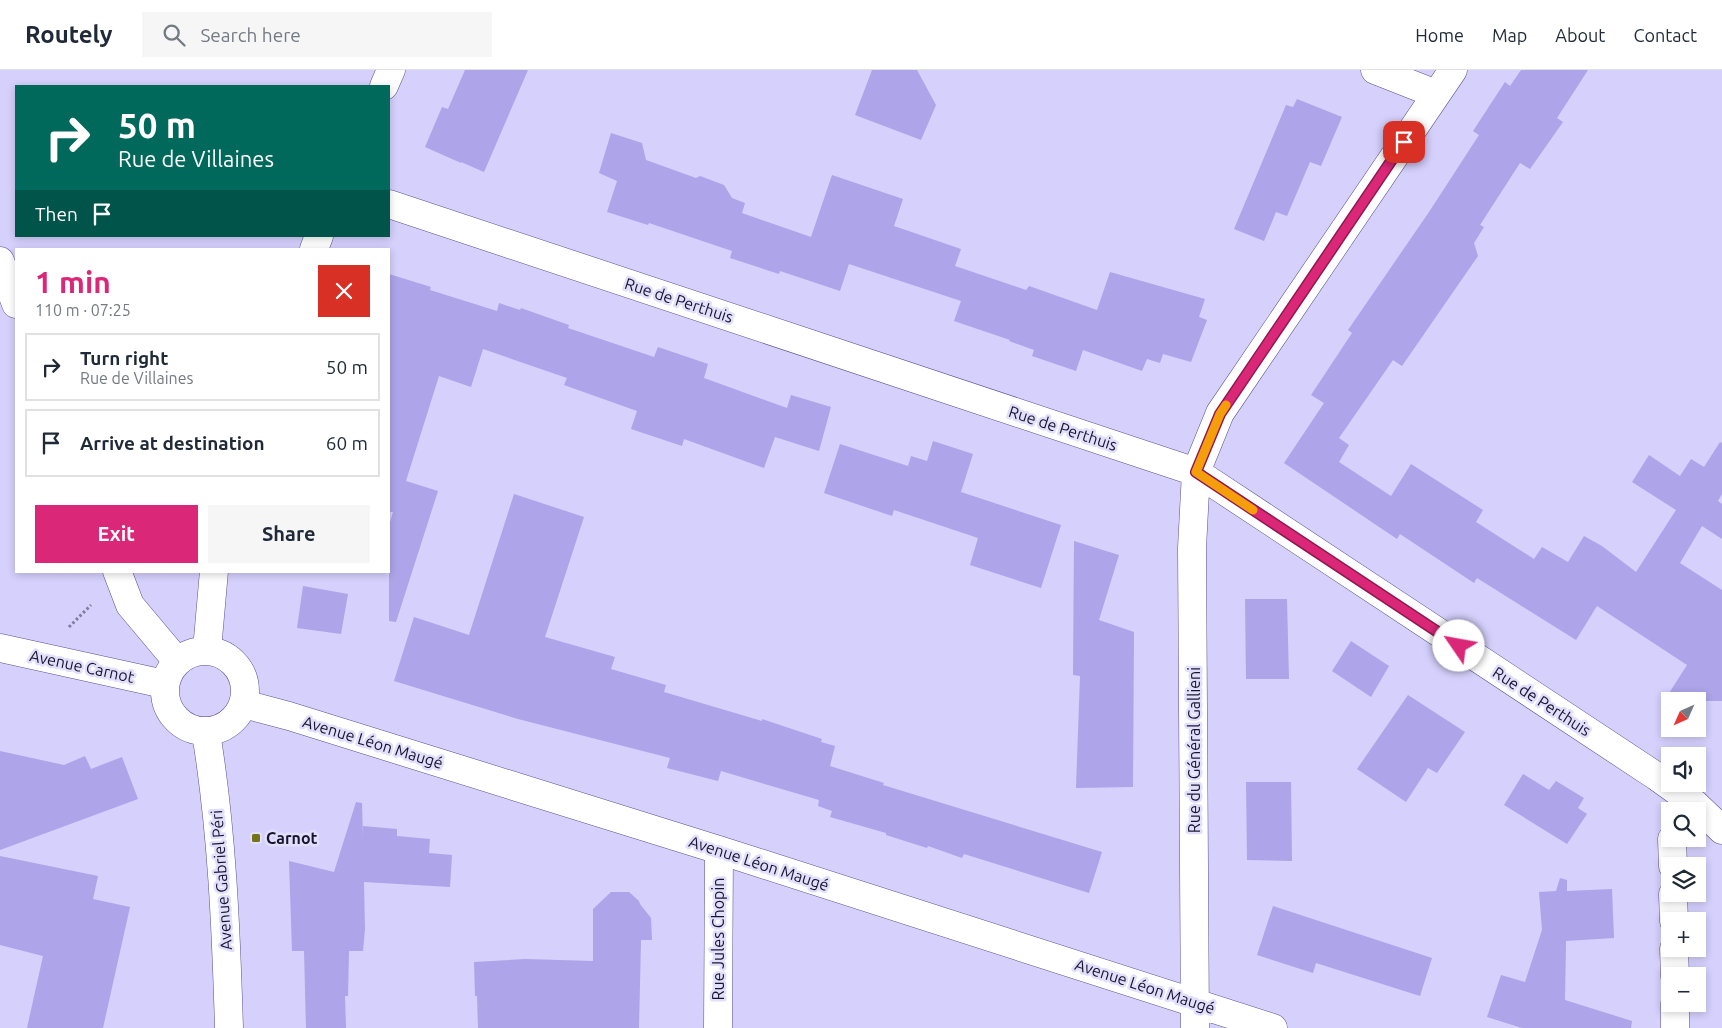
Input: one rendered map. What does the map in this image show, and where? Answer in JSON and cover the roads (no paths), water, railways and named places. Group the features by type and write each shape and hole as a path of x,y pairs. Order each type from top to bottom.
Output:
{"street":[{"path":"384,85 391,70"},
{"path":"1375,70 1436,94"},
{"name":"Rue du Général Gallieni","path":"1195,1015 1192,548 1196,472 1220,414 1453,70"},
{"name":"Rue de Perthuis","path":"390,204 1196,472 1672,799 1695,804 1722,830"},
{"path":"0,261 15,301"},
{"path":"207,650 214,573"},
{"path":"120,579 130,605 170,673 167,708 183,726 206,733 230,724 244,704 244,680 230,659 207,650 191,652 170,673"},
{"name":"Avenue Carnot","path":"0,648 47,658 170,673"},
{"name":"Avenue Léon Maugé","path":"244,704 299,719 719,850 1195,1015 1273,1028"},
{"name":"Avenue Gabriel Péri","path":"206,733 212,772 225,905 229,1028"},
{"name":"Rue Jules Chopin","path":"718,1028 719,850"},
{"path":"1675,1012 1675,1028"}],"place":[{"name":"Carnot","path":"256,838"}]}
